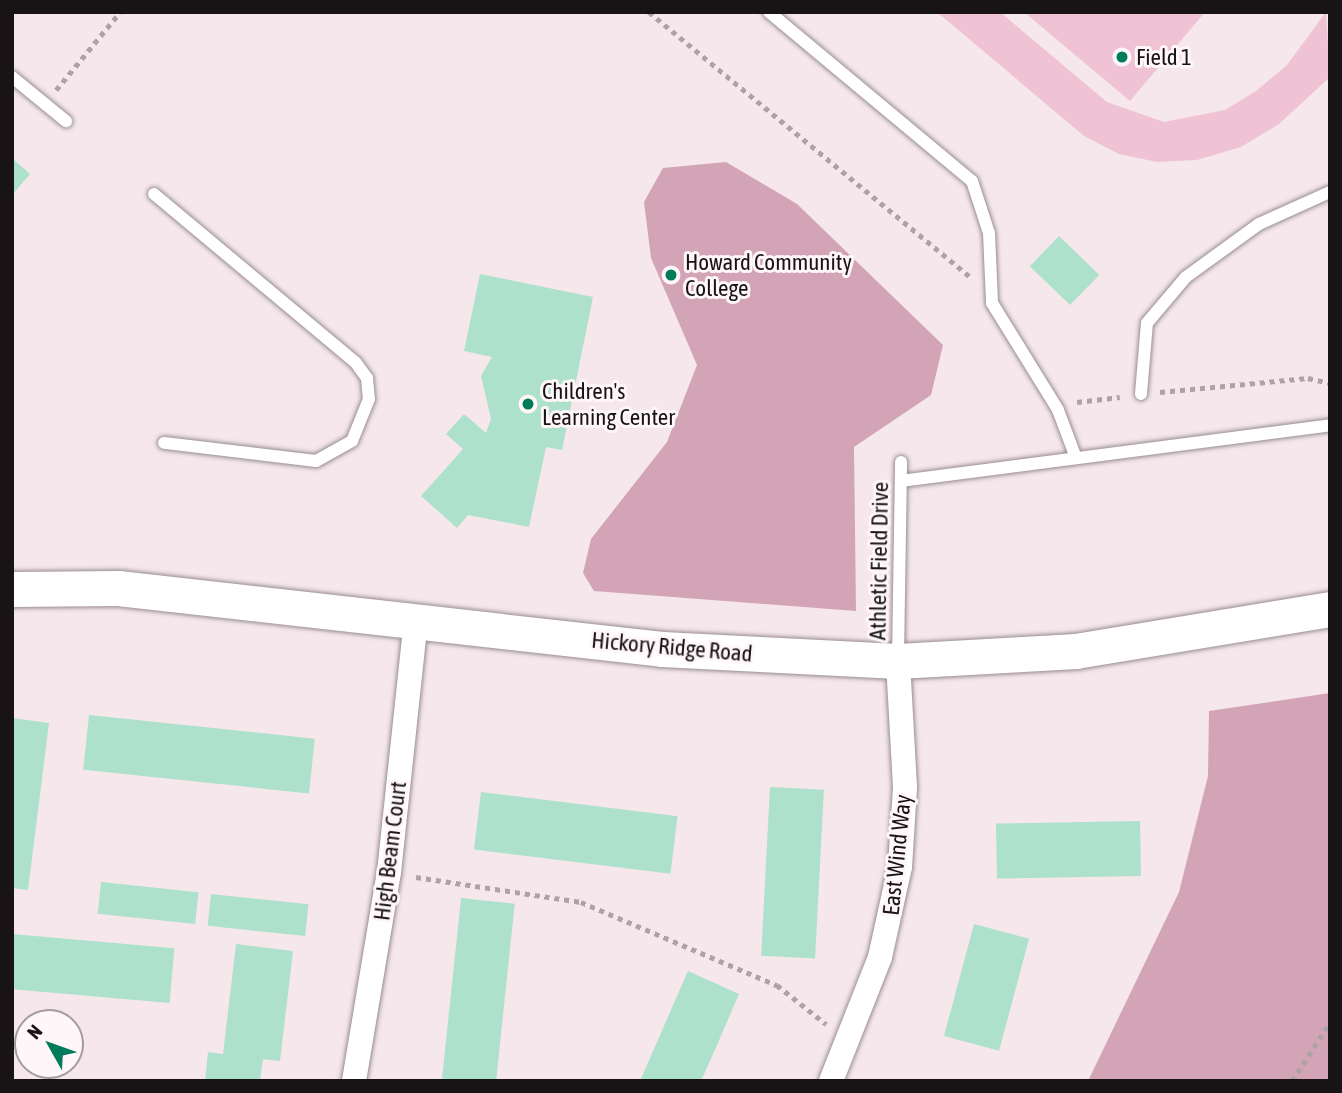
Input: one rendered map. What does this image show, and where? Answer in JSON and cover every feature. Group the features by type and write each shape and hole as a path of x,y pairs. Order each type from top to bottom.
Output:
{"street":[{"name":"Hickory Ridge Road","path":"12,589 118,588 662,649 898,661 1076,651 1330,609"},
{"name":"High Beam Court","path":"354,1081 389,872 416,620"},
{"name":"East Wind Way","path":"831,1081 849,1042 880,957 900,867 905,787 898,661"}],"lane":[{"path":"769,12 972,181 989,233 992,303 1058,410 1076,458"},
{"path":"12,76 66,121"},
{"path":"1141,394 1147,323 1186,277 1259,224 1330,192"},
{"path":"154,194 356,363 367,378 369,399 352,441 316,461 164,443"},
{"path":"901,481 1330,425"},
{"name":"Athletic Field Drive","path":"898,661 901,462"}],"path":[{"path":"45,104 120,12"},
{"path":"649,12 951,267 977,281"},
{"path":"389,872 581,902 776,985 849,1042"},
{"path":"1292,1081 1330,1022"}],"shaded area":[{"path":"937,12 1000,12 1107,102 1164,122 1225,110 1256,91 1287,65 1326,12 1330,77 1279,124 1241,147 1197,160 1157,162 1119,154 1084,136"},
{"name":"Field 1","path":"1024,12 1205,12 1130,101"},
{"path":"726,162 797,204 943,345 931,395 854,447 856,611 594,591 583,573 591,539 667,442 697,365 651,258 644,202 663,168"},
{"path":"1330,693 1330,1081 1088,1081 1179,892 1208,776 1209,711"}],"building":[{"path":"12,158 30,174 12,195"},
{"path":"1059,236 1099,275 1070,305 1030,266"},
{"name":"Children's Learning Center","path":"480,274 593,297 562,450 546,447 529,527 468,515 457,528 421,496 463,449 446,434 464,414 486,433 491,419 481,376 492,357 464,351"},
{"path":"89,715 315,739 309,793 83,770"},
{"path":"12,718 49,723 28,890 12,888"},
{"path":"770,787 824,790 815,959 761,956"},
{"path":"481,792 678,816 670,874 474,850"},
{"path":"1140,821 1141,876 997,879 996,824"},
{"path":"101,882 198,892 195,924 98,914"},
{"path":"211,894 308,904 305,936 208,926"},
{"path":"461,898 515,904 496,1081 442,1081"},
{"path":"974,924 1029,939 999,1051 944,1036"},
{"path":"12,934 174,948 170,1003 12,989"},
{"path":"236,944 293,951 280,1061 263,1059 260,1081 205,1081 208,1052 223,1054"},
{"path":"688,971 739,994 717,1045 701,1081 640,1081"}],"place":[{"name":"Field 1","path":"1122,57"},
{"name":"Howard Community College","path":"671,275"},
{"name":"Children's Learning Center","path":"528,404"}]}
